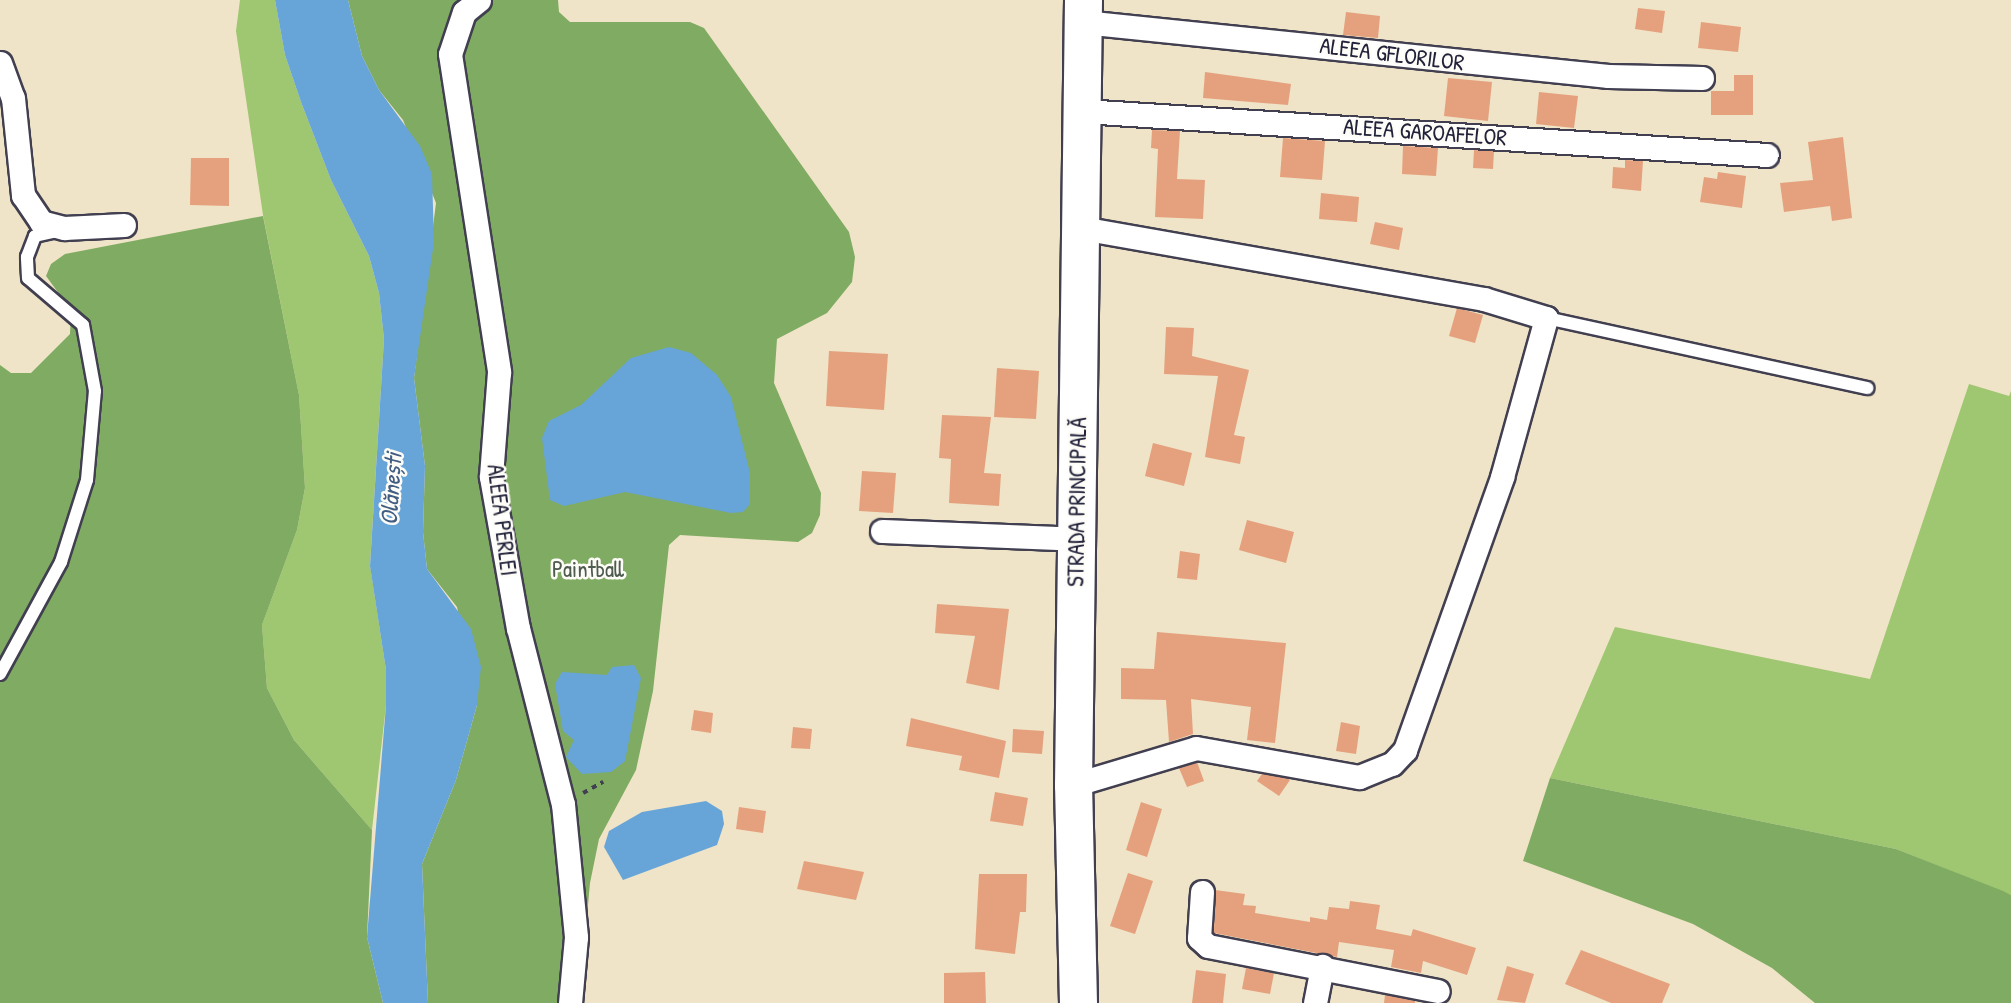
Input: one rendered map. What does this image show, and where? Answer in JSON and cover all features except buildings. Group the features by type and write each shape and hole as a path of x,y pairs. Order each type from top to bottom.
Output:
{"main road":[{"name":"STRADA PRINCIPALĂ","path":"1078,1003 1073,785 1083,11"}],"street":[{"name":"ALEEA PERLEI","path":"479,0 464,12 450,54 499,372 491,477 518,628 563,804 576,937 570,1003"},
{"name":"ALEEA GFLORILOR","path":"1083,11 1608,76 1702,78"},
{"path":"0,63 13,99 23,195 41,222 65,228 124,225"},
{"name":"ALEEA GAROAFELOR","path":"1083,111 1767,155"},
{"path":"1073,785 1196,748 1359,777 1392,764 1405,750 1502,477 1546,318 1484,299 1081,228"},
{"path":"882,531 1077,539"},
{"path":"1202,892 1199,926 1203,944 1438,991"},
{"path":"1315,1003 1322,966"}],"lane":[{"path":"0,674 61,562 88,480 94,391 83,325 29,278 27,267 35,236 65,228"},
{"path":"1546,318 1867,388"}],"green space":[{"path":"240,0 275,0 285,55 301,102 331,180 369,256 379,293 384,339 370,565 386,670 386,705 372,830 294,740 267,688 262,625 297,530 305,488 299,395 263,215 236,31"},
{"name":"Paintball","path":"348,0 558,0 559,12 570,22 690,22 704,28 849,232 855,257 852,282 827,313 777,339 774,383 821,493 820,515 812,533 798,542 680,535 669,545 653,691 636,770 599,839 590,883 579,1003 428,1003 422,864 456,780 477,705 457,607 427,569 423,532 425,466 414,378 436,203 403,120 379,90 362,56"},
{"path":"263,216 299,395 305,488 297,530 262,625 267,688 294,740 372,830 367,937 383,1003 0,1003 0,365 11,373 31,373 70,334 71,310 46,276 51,264 65,254"},
{"path":"1969,384 2009,396 2011,391 2011,895 1896,849 1550,778 1615,627 1870,679"},
{"path":"1550,778 1896,849 2003,891 2011,895 2011,1003 1815,1003 1772,968 1693,924 1523,861"}],"water":[{"name":"Olănești","path":"275,0 348,0 362,56 379,90 420,146 432,174 434,242 414,378 425,466 423,532 427,569 471,629 481,667 477,705 456,780 422,864 428,1003 383,1003 367,937 386,705 386,670 370,566 384,339 379,293 369,256 331,180 301,102 285,55"},
{"path":"669,347 691,353 717,375 731,397 750,473 750,504 743,512 731,513 625,492 564,506 550,500 542,438 549,421 581,405 631,358"},
{"path":"634,665 641,678 625,761 611,772 582,774 566,757 574,740 563,731 555,684 562,672 607,675 612,667"},
{"path":"706,801 722,811 724,824 717,845 623,880 604,847 609,831 642,812"}]}
